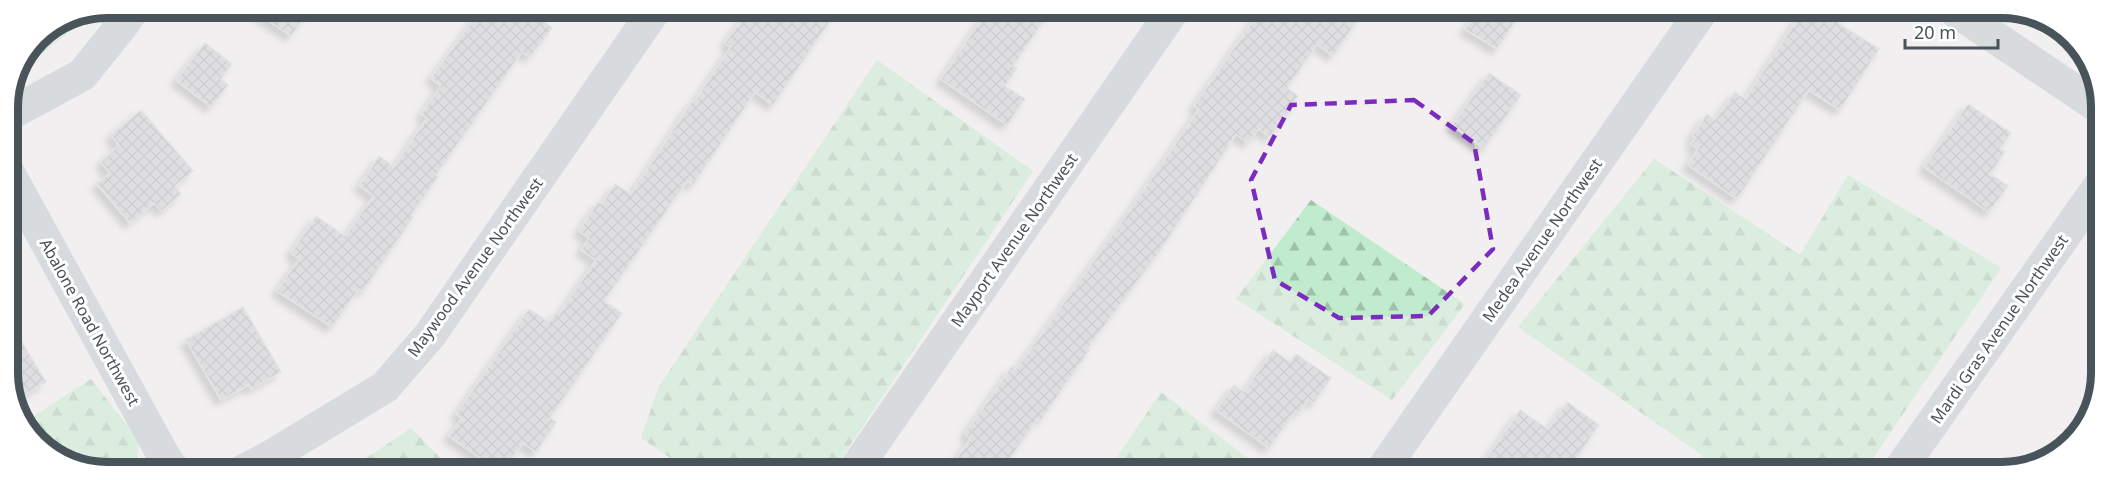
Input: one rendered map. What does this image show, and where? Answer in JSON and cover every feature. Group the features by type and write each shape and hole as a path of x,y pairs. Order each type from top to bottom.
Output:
{"street":[{"path":"18,110 82,75 127,18"},
{"name":"Maywood Avenue Northwest","path":"260,462 385,387 430,335 649,18"},
{"name":"Mayport Avenue Northwest","path":"861,462 1168,18"},
{"name":"Medea Avenue Northwest","path":"1388,462 1697,18"},
{"path":"1966,18 2090,102"},
{"name":"Abalone Road Northwest","path":"18,190 167,462"},
{"name":"Mardi Gras Avenue Northwest","path":"1906,462 2091,198"}],"highlighted area":[{"path":"1414,100 1474,143 1493,249 1428,316 1339,318 1275,280 1251,180 1291,105"}],"green space":[{"path":"81,23 29,64 36,53 57,33"},
{"path":"877,60 1033,171 839,462 676,462 641,438 658,388"},
{"path":"1654,159 1800,255 1848,175 2001,268 1871,462 1697,462 1702,455 1518,327"},
{"path":"1311,200 1465,304 1392,400 1236,299"},
{"path":"91,379 139,441 136,462 107,462 73,455 53,444 30,419"},
{"path":"1161,392 1253,462 1114,462"},
{"path":"411,428 444,462 360,462"}],"building":[{"path":"265,18 304,18 291,36"},
{"path":"475,18 540,18 552,28 530,57 522,52 436,175 438,177 411,215 413,217 363,291 359,289 332,327 277,291 299,259 291,253 316,216 345,236 374,196 359,186 379,156 394,167 427,118 421,114 441,86 431,78"},
{"path":"743,18 832,18 773,105 755,92 693,185 687,181 604,301 622,313 550,418 556,422 536,452 523,443 509,462 486,462 449,436 462,418 456,414 529,309 549,322 557,311 560,313 596,260 581,250 589,238 579,231 598,202 602,204 615,184 631,194 692,101 694,102 731,47 725,43"},
{"path":"982,18 1045,18 1013,66 1017,68 1005,86 1025,99 1007,125 941,79"},
{"path":"1255,18 1359,18 1333,56 1317,44 1287,88 1298,96 1270,137 1258,129 1248,143 1236,134 1162,248 1087,349 1089,350 1041,420 1038,418 1007,462 954,462 971,438 965,434 1012,366 1016,370 1133,206 1199,109 1194,106"},
{"path":"1473,18 1517,18 1497,49 1465,29"},
{"path":"1798,18 1841,18 1838,23 1879,49 1840,110 1809,90 1737,199 1688,165 1698,149 1691,144 1696,138 1692,136 1707,114 1715,120 1735,92 1745,99"},
{"path":"205,43 232,64 221,79 228,85 211,107 176,80"},
{"path":"1489,73 1521,95 1484,148 1452,125"},
{"path":"1968,104 2011,133 2000,149 2005,152 1990,174 2008,186 1989,212 1924,167"},
{"path":"141,110 193,171 175,186 181,194 162,211 154,203 130,223 97,184 110,173 101,162 119,145 111,135"},
{"path":"243,307 281,372 251,389 249,385 221,400 186,340"},
{"path":"18,336 46,382 22,397 18,373"},
{"path":"1273,350 1290,362 1296,354 1331,378 1314,403 1309,399 1299,412 1296,410 1269,448 1216,410 1234,385 1244,392"},
{"path":"1567,402 1599,425 1574,462 1484,462 1520,410 1548,429"}]}
